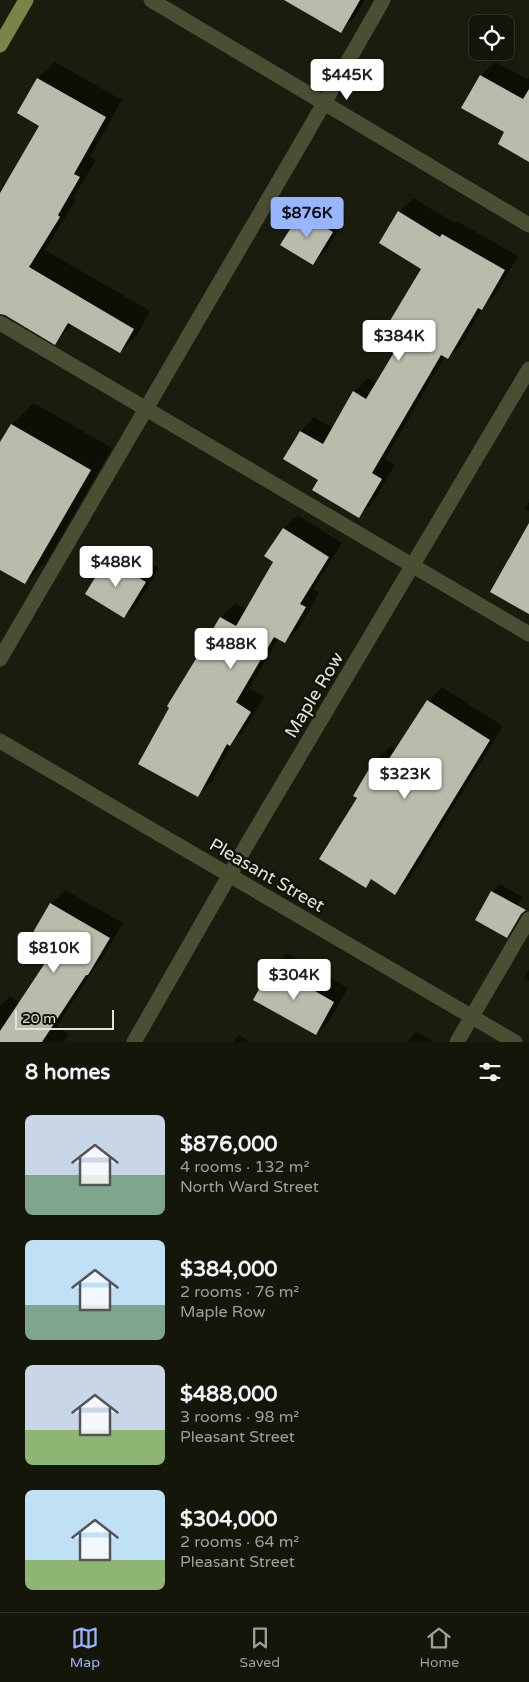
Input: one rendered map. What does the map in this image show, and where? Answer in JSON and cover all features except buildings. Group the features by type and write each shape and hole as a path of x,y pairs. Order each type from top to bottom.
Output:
{"main road":[{"path":"0,45 26,0"}],"street":[{"path":"152,0 529,225"},
{"path":"0,659 383,0"},
{"path":"0,323 529,634"},
{"name":"Maple Row","path":"134,1042 230,875 529,368"},
{"name":"Pleasant Street","path":"0,741 515,1042"},
{"path":"457,1042 529,919"}]}
